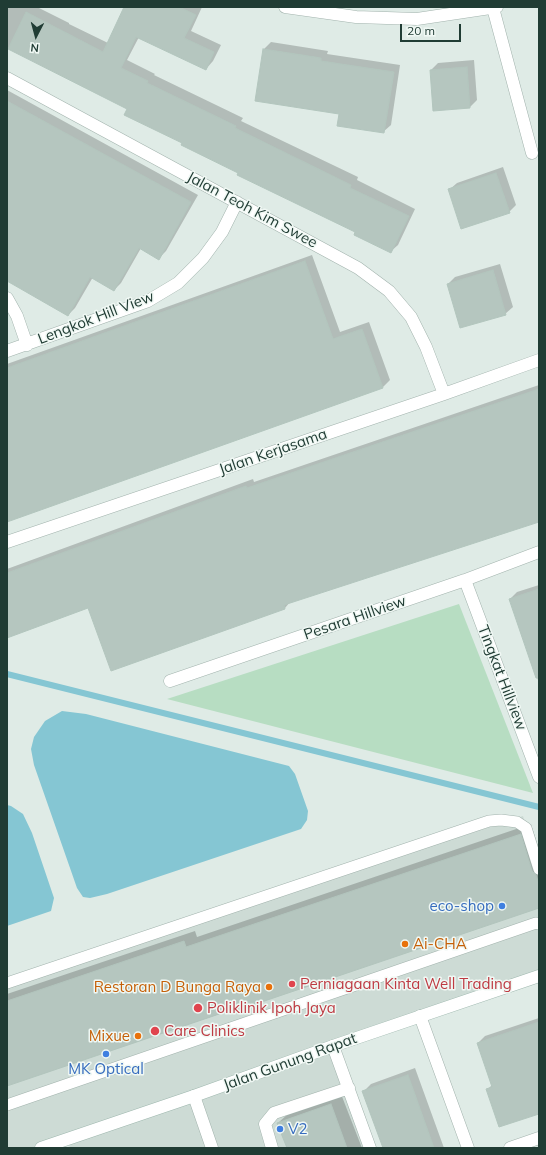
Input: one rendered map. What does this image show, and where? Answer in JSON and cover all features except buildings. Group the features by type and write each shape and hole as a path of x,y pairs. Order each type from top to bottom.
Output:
{"street":[{"path":"285,7 356,17 416,19 495,8 532,153"},
{"name":"Jalan Teoh Kim Swee","path":"7,78 358,268 389,291 411,318 426,347 444,394"},
{"name":"Lengkok Hill View","path":"7,351 148,301 178,283 208,251 222,232 237,202"},
{"path":"7,298 17,316 27,345"},
{"name":"Jalan Kerjasama","path":"7,542 444,394 539,360"},
{"name":"Pesara Hillview","path":"170,681 465,580 539,552"},
{"name":"Tingkat Hillview","path":"465,580 539,777"},
{"name":"Jalan Gunung Rapat","path":"41,1148 539,976"},
{"path":"420,1016 468,1148"},
{"path":"333,1046 370,1148"},
{"path":"272,1148 265,1124 274,1113 349,1088"},
{"path":"194,1096 212,1148"},
{"path":"510,1148 539,1138"}],"lane":[{"path":"7,983 489,821 502,820 517,822 526,828 539,869"},
{"path":"7,1105 536,923 539,924"}],"shaded area":[{"path":"523,816 539,869 539,976 330,1048 365,1148 70,1148 68,1140 44,1148 7,1148 7,984"}],"green space":[{"path":"459,604 533,793 167,699"}],"water":[{"path":"62,711 86,714 289,766 295,774 308,811 307,820 301,829 107,894 90,898 83,897 77,888 34,765 31,749 34,737 45,721"},
{"path":"7,805 23,814 32,833 54,898 51,911 7,926"}],"waterway":[{"path":"7,674 539,807"}],"place":[{"name":"eco-shop","path":"502,906"},
{"name":"Ai-CHA","path":"405,944"},
{"name":"Perniagaan Kinta Well Trading","path":"292,984"},
{"name":"Restoran D Bunga Raya","path":"269,987"},
{"name":"Poliklinik Ipoh Jaya","path":"198,1008"},
{"name":"Care Clinics","path":"155,1031"},
{"name":"Mixue","path":"138,1036"},
{"name":"MK Optical","path":"106,1054"},
{"name":"V2","path":"280,1129"}]}
